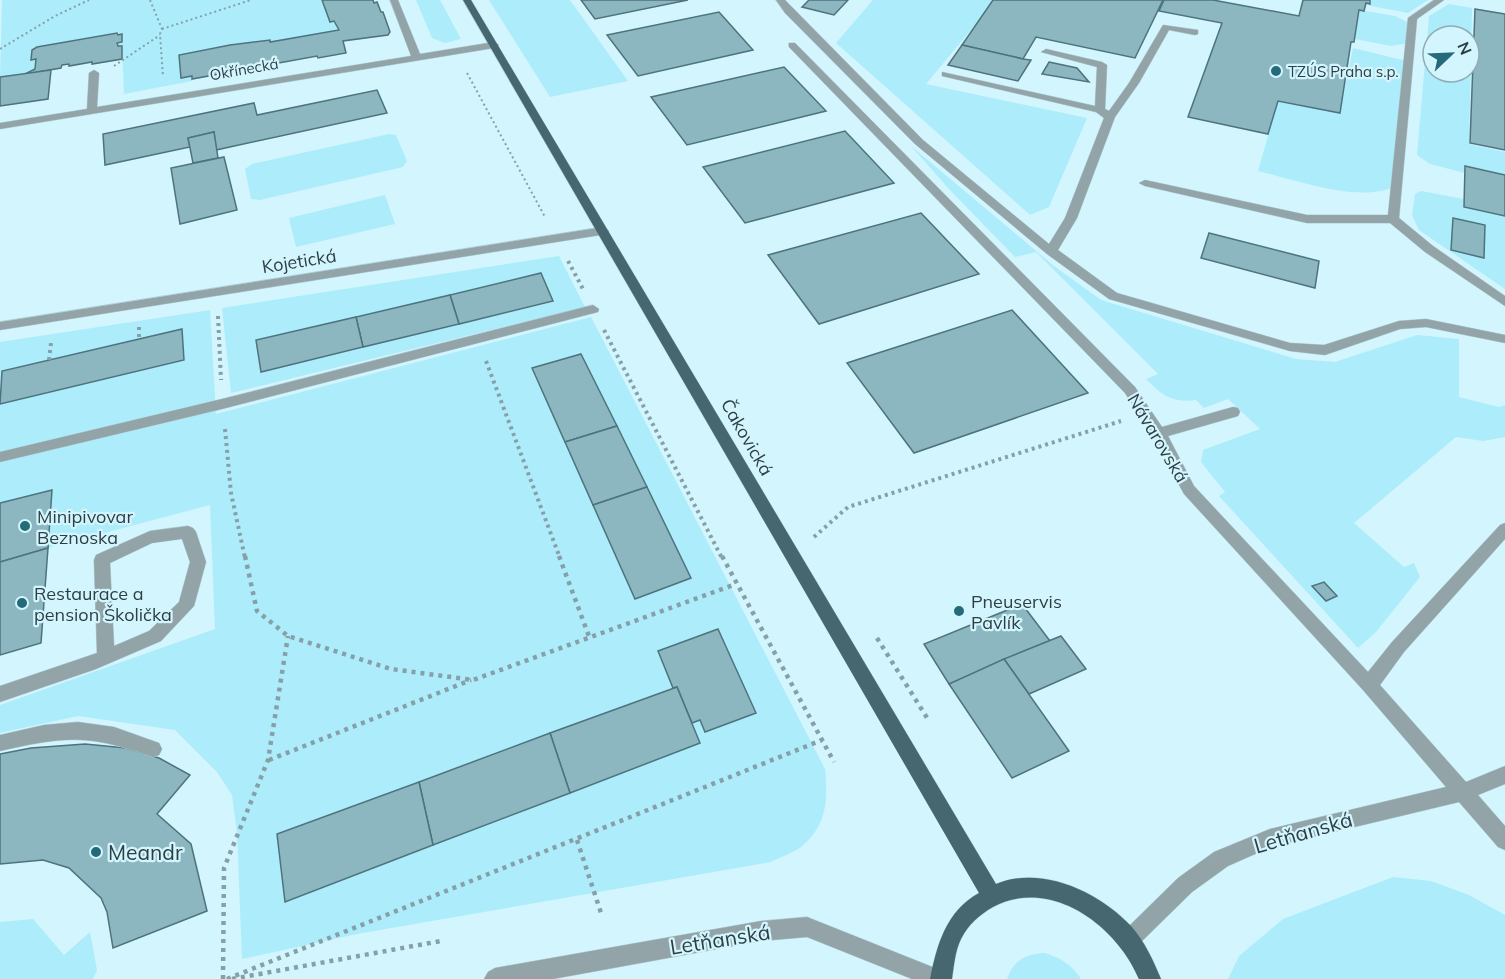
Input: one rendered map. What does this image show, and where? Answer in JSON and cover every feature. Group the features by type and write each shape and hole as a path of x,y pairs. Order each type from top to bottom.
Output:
{"main road":[{"name":"Čakovická","path":"468,0 991,895"},
{"path":"940,979 947,946 962,918 991,895 1014,888 1044,888 1075,897 1104,915 1128,940 1150,979"}],"street":[{"path":"394,0 416,56"},
{"path":"780,0 788,11 919,142 1051,251 1113,296 1290,347 1325,350 1399,326 1426,323 1505,339"},
{"path":"1393,219 1413,18 1440,0"},
{"path":"1051,251 1071,218 1110,117 1134,83 1166,27 1195,32"},
{"name":"Okřínecká","path":"0,126 494,45"},
{"name":"Návarovská","path":"792,45 1130,390 1159,433 1190,490 1368,685 1505,840"},
{"path":"1046,52 1102,65 1100,110"},
{"path":"92,110 94,74"},
{"path":"945,74 1100,110 1110,117"},
{"path":"1145,183 1307,219 1393,219 1429,249 1505,302"},
{"name":"Kojetická","path":"0,326 603,231"},
{"path":"0,457 222,404 593,309"},
{"path":"1159,433 1233,412"},
{"path":"1368,685 1398,647 1505,529"},
{"path":"0,694 106,657 155,636 186,606 198,562 188,532 150,537 102,560 106,657"},
{"path":"0,743 35,735 88,730 122,738 153,749"},
{"name":"Letňanská","path":"1128,940 1185,885 1221,859 1261,842 1310,827 1462,792 1505,775"},
{"name":"Letňanská","path":"495,979 761,931 807,927 940,979"}],"path":[{"path":"0,50 55,16 89,0"},
{"path":"150,0 162,29 160,34 165,98"},
{"path":"162,29 251,0"},
{"path":"94,74 119,64 160,34"},
{"path":"461,49 458,57 557,238 736,584 834,762"},
{"path":"218,315 222,404 231,493 257,611 288,636 391,669 473,680"},
{"path":"478,338 590,639"},
{"path":"814,537 848,507 1121,421"},
{"path":"268,760 473,680 736,584"},
{"path":"288,636 268,760 224,868 225,979 822,740"},
{"path":"577,840 601,913"},
{"path":"232,979 441,940"}],"shaded area":[{"path":"2,0 322,0 339,30 180,55 181,78 192,76 192,81 124,94 122,46 118,46 117,43 122,42 122,35 117,33 37,47 32,50 31,60 36,59 35,69 25,74 0,77"},
{"path":"416,0 440,0 461,39 445,43 432,38"},
{"path":"489,0 570,0 628,81 550,97"},
{"path":"873,0 993,0 926,84 1087,118 1049,207 1030,215 836,43"},
{"path":"1371,0 1428,0 1408,13 1366,5 1371,4"},
{"path":"1449,4 1472,8 1472,24 1428,24 1429,16"},
{"path":"1360,10 1395,16 1407,22 1409,43 1391,46 1355,39"},
{"path":"1353,48 1407,61 1394,187 1362,193 1345,191 1258,171 1278,101 1340,113"},
{"path":"1423,84 1470,84 1469,144 1505,152 1505,175 1465,166 1465,173 1430,164 1417,155"},
{"path":"389,134 396,135 407,161 403,167 260,200 251,199 245,169 252,164"},
{"path":"911,146 1054,266 1101,300 1296,359 1335,362 1417,335 1459,339 1459,397 1499,407 1505,405 1505,437 1483,441 1456,437 1354,523 1404,567 1414,563 1420,577 1376,632 1358,648 1219,496 1225,492 1201,462 1203,450 1260,429 1228,399 1204,408 1196,400 1174,399 1157,390 1146,379 1158,374 1036,252 1015,257"},
{"path":"1421,191 1464,199 1464,207 1505,216 1505,289 1419,230 1412,215 1415,194","holes":["1453,218 1484,257 1451,250"]},
{"path":"385,195 395,224 296,247 289,218"},
{"path":"559,256 585,307 231,393 222,308","holes":["541,273 552,302 260,371 257,340"]},
{"path":"210,310 216,414 591,317 825,769 826,802 816,830 801,847 771,862 357,934 242,959 237,833 232,795 217,772 175,730 78,716 0,733 0,705 215,629 210,505 48,548 52,490 0,503 0,404 183,360 182,329 3,371 0,390 0,342","holes":["581,355 691,578 635,598 533,369","718,629 756,713 705,732 700,720 692,723 700,743 285,902 277,834 677,687 673,688 658,651"]},
{"path":"1393,877 1431,881 1469,895 1505,915 1505,979 1228,979 1239,956 1283,919"},
{"path":"33,919 64,955 90,932 97,970 93,979 0,979 0,922"},
{"path":"1045,953 1066,963 1081,979 1007,979 1013,967 1021,959"}],"building":[{"path":"322,0 373,0 383,12 390,32 388,35 343,41 346,53 318,58 317,56 192,79 192,76 181,78 179,55 230,45 270,40 270,42 339,30 334,21 330,22"},
{"path":"581,0 688,0 595,19"},
{"path":"809,0 848,0 834,15 802,7"},
{"path":"993,0 1163,0 1135,58 1036,37 1023,59 962,45"},
{"name":"TZÚS Praha s.p.","path":"1164,0 1213,0 1299,16 1303,0 1370,0 1370,4 1366,3 1364,11 1359,10 1354,42 1351,42 1340,113 1278,101 1268,134 1188,117 1222,23 1159,11"},
{"path":"1475,9 1505,14 1505,150 1470,143 1472,84 1481,84 1481,24 1474,24"},
{"path":"719,12 753,50 638,76 607,35"},
{"path":"122,34 122,42 117,43 118,46 122,46 122,59 92,64 92,62 62,65 61,68 25,74 35,69 36,59 31,60 32,50 37,47"},
{"path":"962,45 1031,60 1018,81 948,65"},
{"path":"1049,62 1077,68 1089,82 1042,74"},
{"path":"784,67 826,111 687,145 651,97"},
{"path":"51,70 48,99 0,106 0,77"},
{"path":"377,90 387,113 216,150 214,132 188,138 190,147 105,165 103,134 254,103 257,115"},
{"path":"845,131 894,183 745,223 703,167"},
{"path":"214,132 218,158 193,163 188,138"},
{"path":"224,157 237,210 180,224 171,168"},
{"path":"1465,166 1505,175 1505,216 1464,207"},
{"path":"921,213 979,274 819,324 768,255"},
{"path":"1453,218 1485,225 1484,258 1451,250"},
{"path":"1209,233 1319,261 1315,288 1201,258"},
{"path":"541,273 553,301 459,324 450,295"},
{"path":"450,295 459,324 363,347 356,317"},
{"path":"1012,310 1088,393 914,453 847,363"},
{"path":"356,317 363,347 261,372 256,340"},
{"path":"182,329 184,360 0,404 2,371"},
{"path":"581,354 617,426 565,442 532,368"},
{"path":"617,426 647,487 593,505 565,442"},
{"path":"647,487 691,578 635,599 593,505"},
{"name":"Minipivovar Beznoska","path":"52,490 48,548 0,562 0,503"},
{"name":"Restaurace a pension Školička","path":"48,548 41,643 0,655 0,562"},
{"path":"1324,582 1337,596 1326,601 1312,586"},
{"path":"1022,604 1050,641 949,684 924,644"},
{"path":"718,629 756,713 705,732 700,720 692,723 677,687 673,688 658,651"},
{"path":"1061,636 1086,669 1029,694 1004,659"},
{"path":"1004,659 1069,751 1012,778 949,684"},
{"path":"677,687 700,743 570,793 550,733"},
{"path":"550,733 570,793 433,845 419,782"},
{"name":"Meandr","path":"85,744 126,748 159,758 190,775 157,814 191,844 207,911 113,948 107,912 101,898 69,868 43,860 0,864 0,754 31,748"},
{"path":"419,782 433,845 285,902 277,834"}],"place":[{"name":"TZÚS Praha s.p.","path":"1276,71"},
{"name":"Minipivovar Beznoska","path":"25,526"},
{"name":"Restaurace a pension Školička","path":"22,603"},
{"name":"Pneuservis Pavlík","path":"959,611"},
{"name":"Meandr","path":"96,852"}]}
